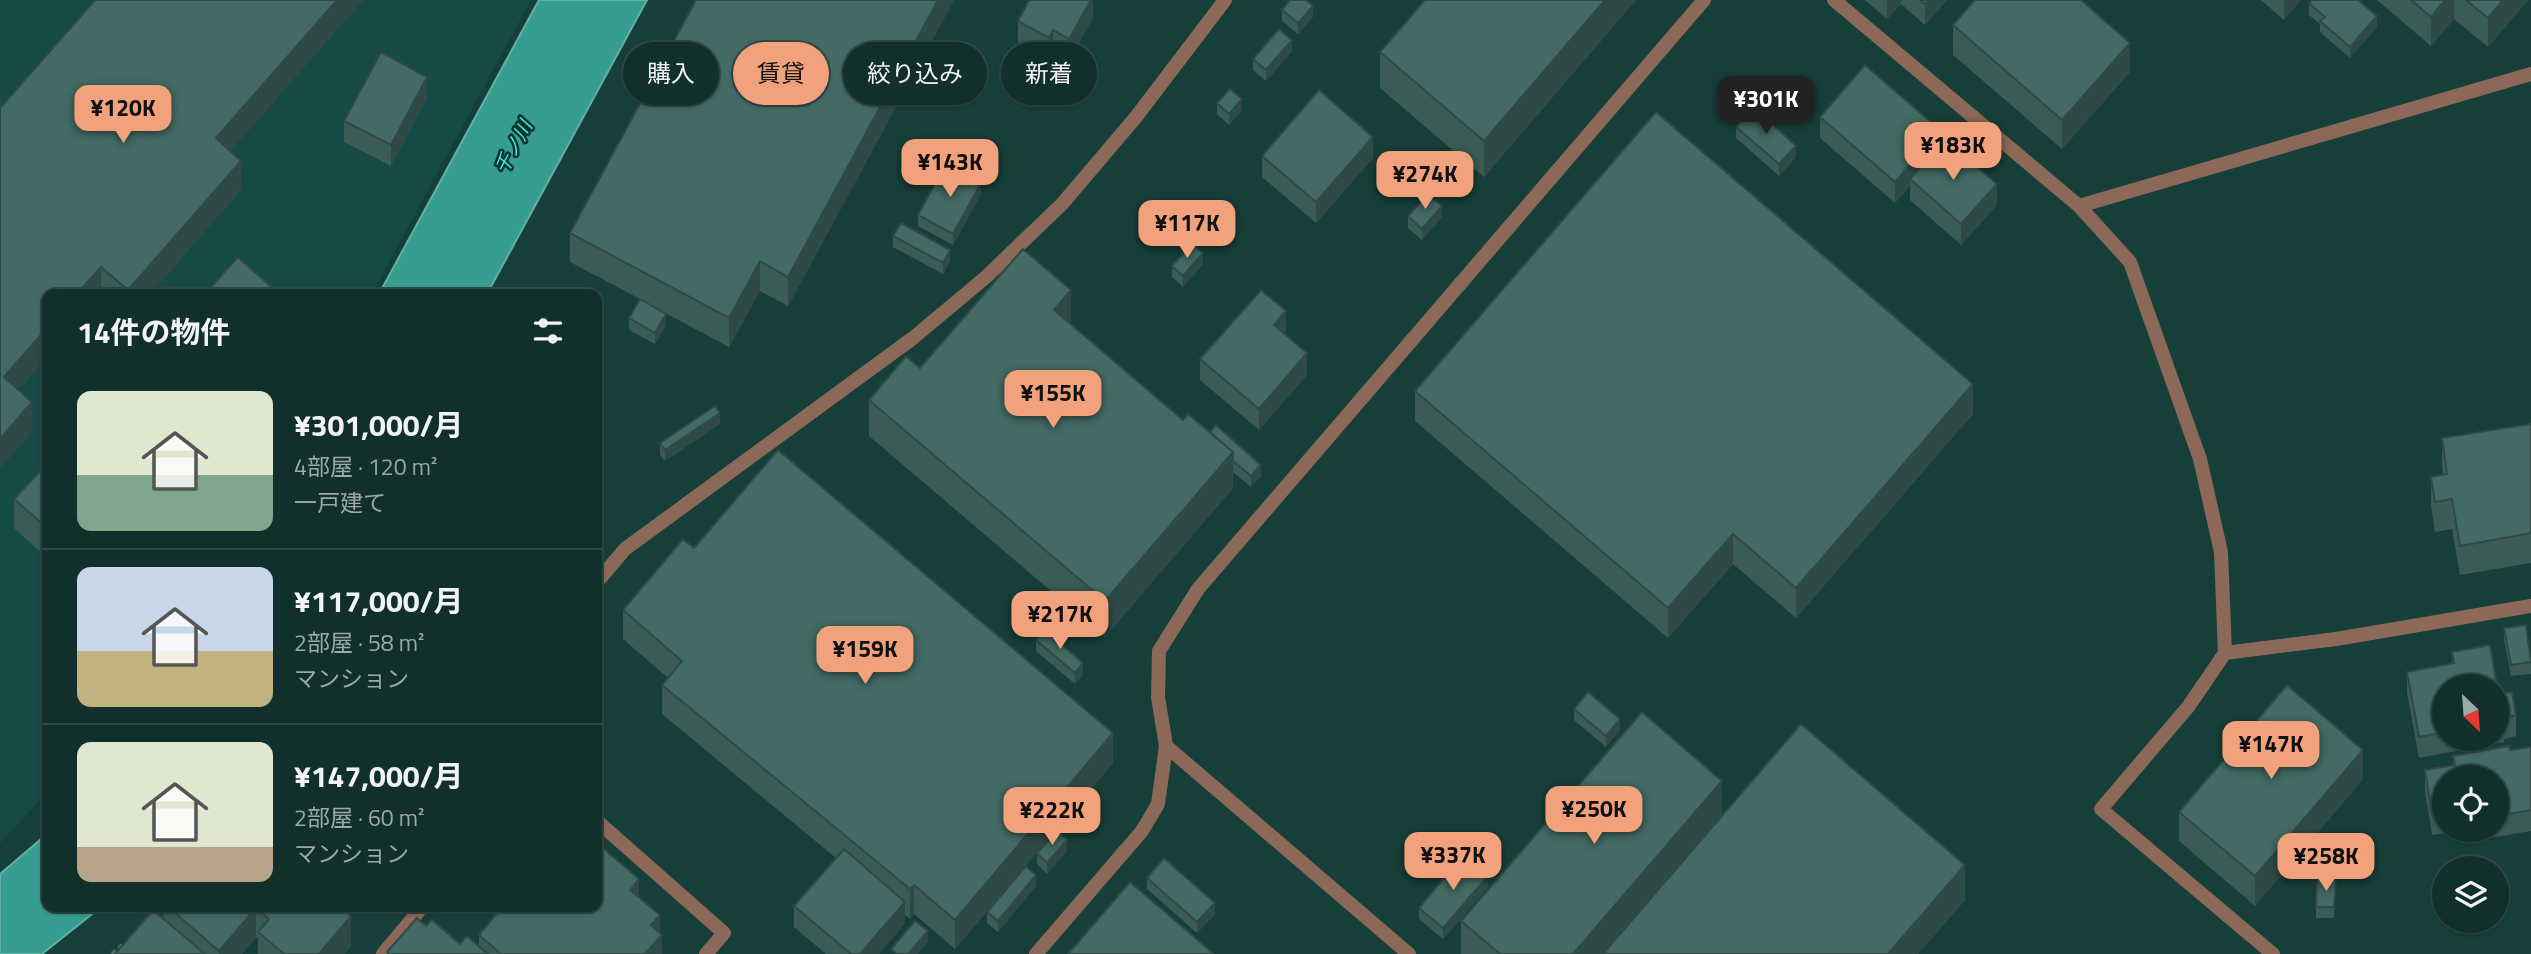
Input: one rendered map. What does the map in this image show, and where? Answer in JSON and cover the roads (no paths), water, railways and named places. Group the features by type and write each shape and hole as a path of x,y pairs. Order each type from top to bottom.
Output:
{"street":[{"path":"602,576 625,550 913,338 986,277 1062,204 1136,117 1225,0"},
{"path":"1036,954 1142,831 1158,804 1166,746 1158,697 1159,652 1198,589 1703,0"},
{"path":"1834,0 2079,206 2130,262 2200,459 2221,552 2225,653 2188,707 2101,809 2273,954"},
{"path":"2079,206 2531,74"},
{"path":"2225,653 2336,639 2531,606"},
{"path":"1166,746 1409,954"},
{"path":"602,825 724,933 706,954"},
{"path":"383,954 418,912"}],"water":[{"name":"千ノ川","path":"539,0 647,0 623,42 490,289 382,289"},
{"path":"42,838 42,912 95,912 42,954 0,954 0,874"}]}
